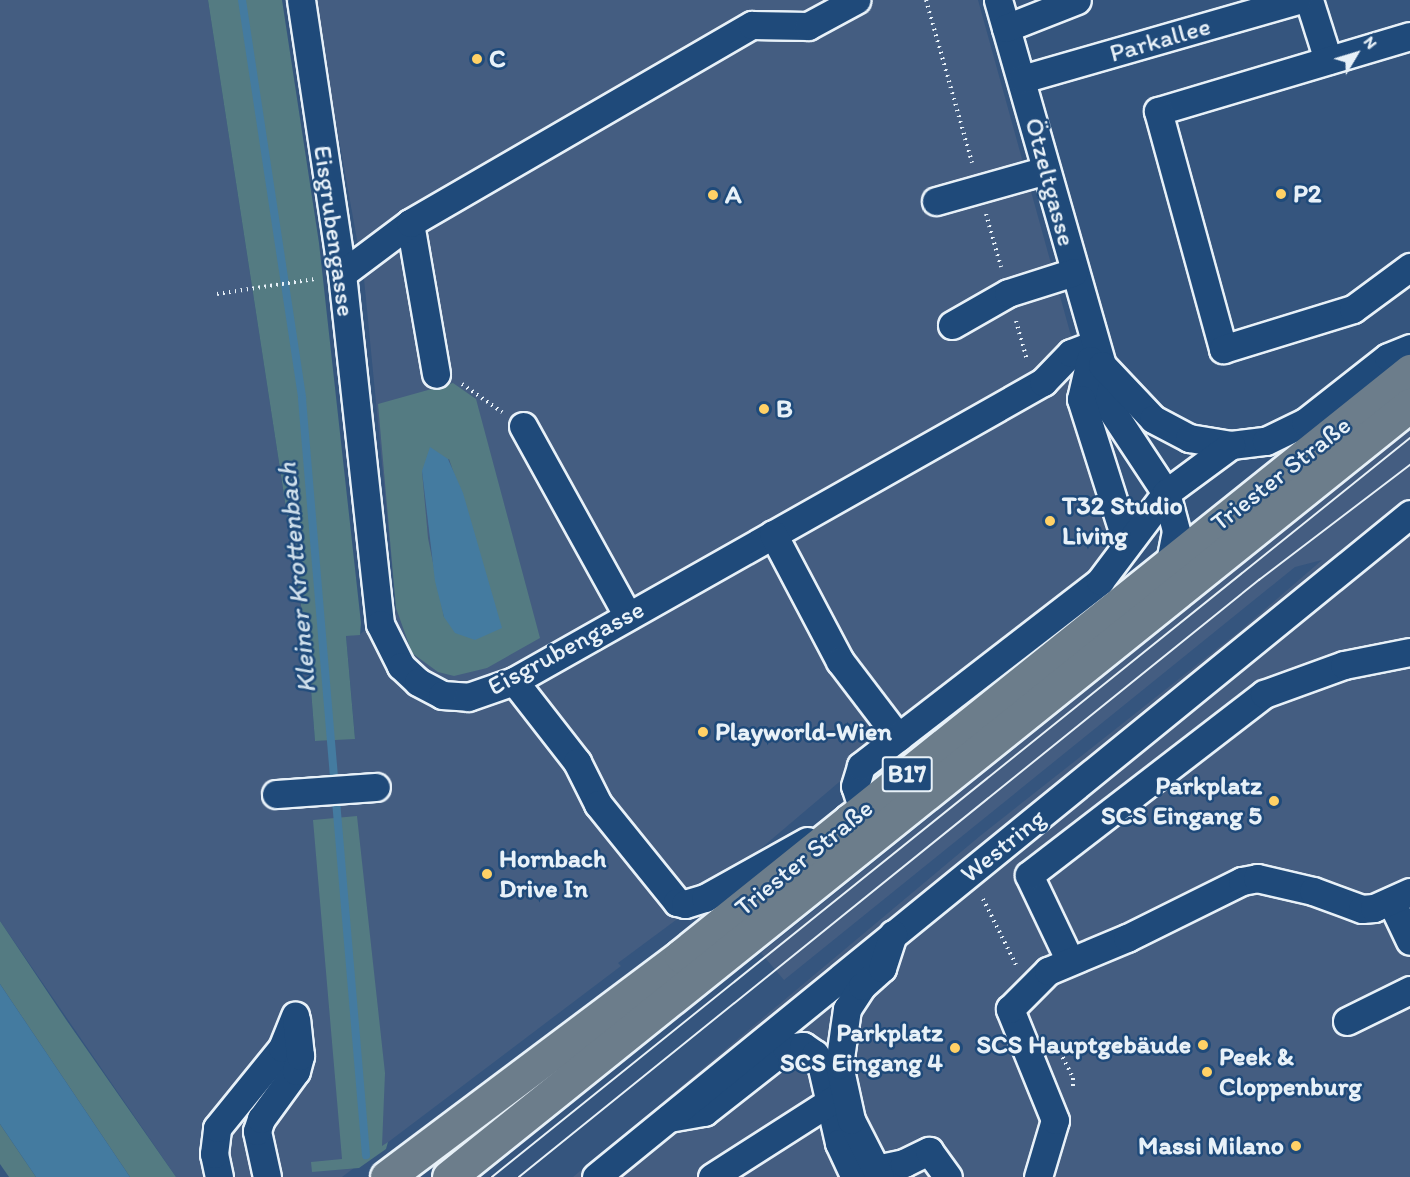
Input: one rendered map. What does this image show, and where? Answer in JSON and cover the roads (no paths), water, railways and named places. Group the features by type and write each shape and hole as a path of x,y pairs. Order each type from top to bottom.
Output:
{"main road":[{"name":"Triester Straße","path":"387,1177 681,957 1170,561 1410,371"},
{"name":"Triester Straße","path":"449,1177 1410,405"}],"street":[{"name":"Eisgrubengasse","path":"301,0 334,276 380,624 401,666 418,682 442,695 468,697 514,681 1043,382 1071,353 1098,354"},
{"path":"334,276 410,223 752,25 808,26 856,0"},
{"name":"Ötzeltgasse","path":"998,0 1098,354 1100,393 1124,434 1166,493 1176,531 1170,561"},
{"path":"1006,28 1077,0"},
{"name":"Parkallee","path":"1022,79 1297,0"},
{"path":"1309,0 1328,60"},
{"path":"1410,36 1158,111 1223,350 1353,309 1410,267"},
{"path":"936,201 1046,170"},
{"path":"410,223 436,374"},
{"path":"952,325 1008,293 1074,272"},
{"name":"Ötzeltgasse","path":"1098,354 1153,418 1189,438 1231,445 1266,441 1305,422 1388,357 1410,348"},
{"path":"1098,354 1081,399 1127,544"},
{"path":"523,426 628,616"},
{"path":"514,681 577,762 598,804 677,902 685,904 705,898 864,810 855,786 861,766 1100,581 1166,493 1231,445"},
{"name":"Westring","path":"596,1177 1406,520"},
{"path":"773,534 840,661 898,737"},
{"path":"1069,959 1029,876 1264,694 1344,664 1410,652"},
{"path":"276,794 367,788"},
{"path":"1038,1177 1055,1120 1010,1009 1048,971 1069,959 1127,938 1242,881 1257,878 1313,891 1362,909 1401,897 1410,940"},
{"path":"893,934 882,968 862,986 848,1009 836,1097 839,1143 870,1174 904,1163 929,1151 948,1177"},
{"path":"1347,1021 1410,990"},
{"path":"219,1177 214,1154 217,1128 282,1048 295,1016 300,1056 296,1071 261,1119 263,1166 284,1177"},
{"path":"668,1118 704,1112 786,1048 803,1047 815,1054 836,1097"},
{"path":"712,1177 836,1097"}],"waterway":[{"name":"Kleiner Krottenbach","path":"242,0 302,399 366,1155"}],"tram line":[{"path":"492,1177 1410,438"},
{"path":"519,1177 1259,580 1410,465"}],"place":[{"name":"C","path":"477,59"},
{"name":"P2","path":"1281,194"},
{"name":"A","path":"713,195"},
{"name":"B","path":"764,409"},
{"name":"T32 Studio Living","path":"1050,521"},
{"name":"Playworld-Wien","path":"703,732"},
{"name":"Parkplatz SCS Eingang 5","path":"1274,801"},
{"name":"Hornbach Drive In","path":"487,874"},
{"name":"SCS Hauptgebäude","path":"1203,1045"},
{"name":"Parkplatz SCS Eingang 4","path":"955,1048"},
{"name":"Peek & Cloppenburg","path":"1207,1072"},
{"name":"Massi Milano","path":"1296,1146"}]}
